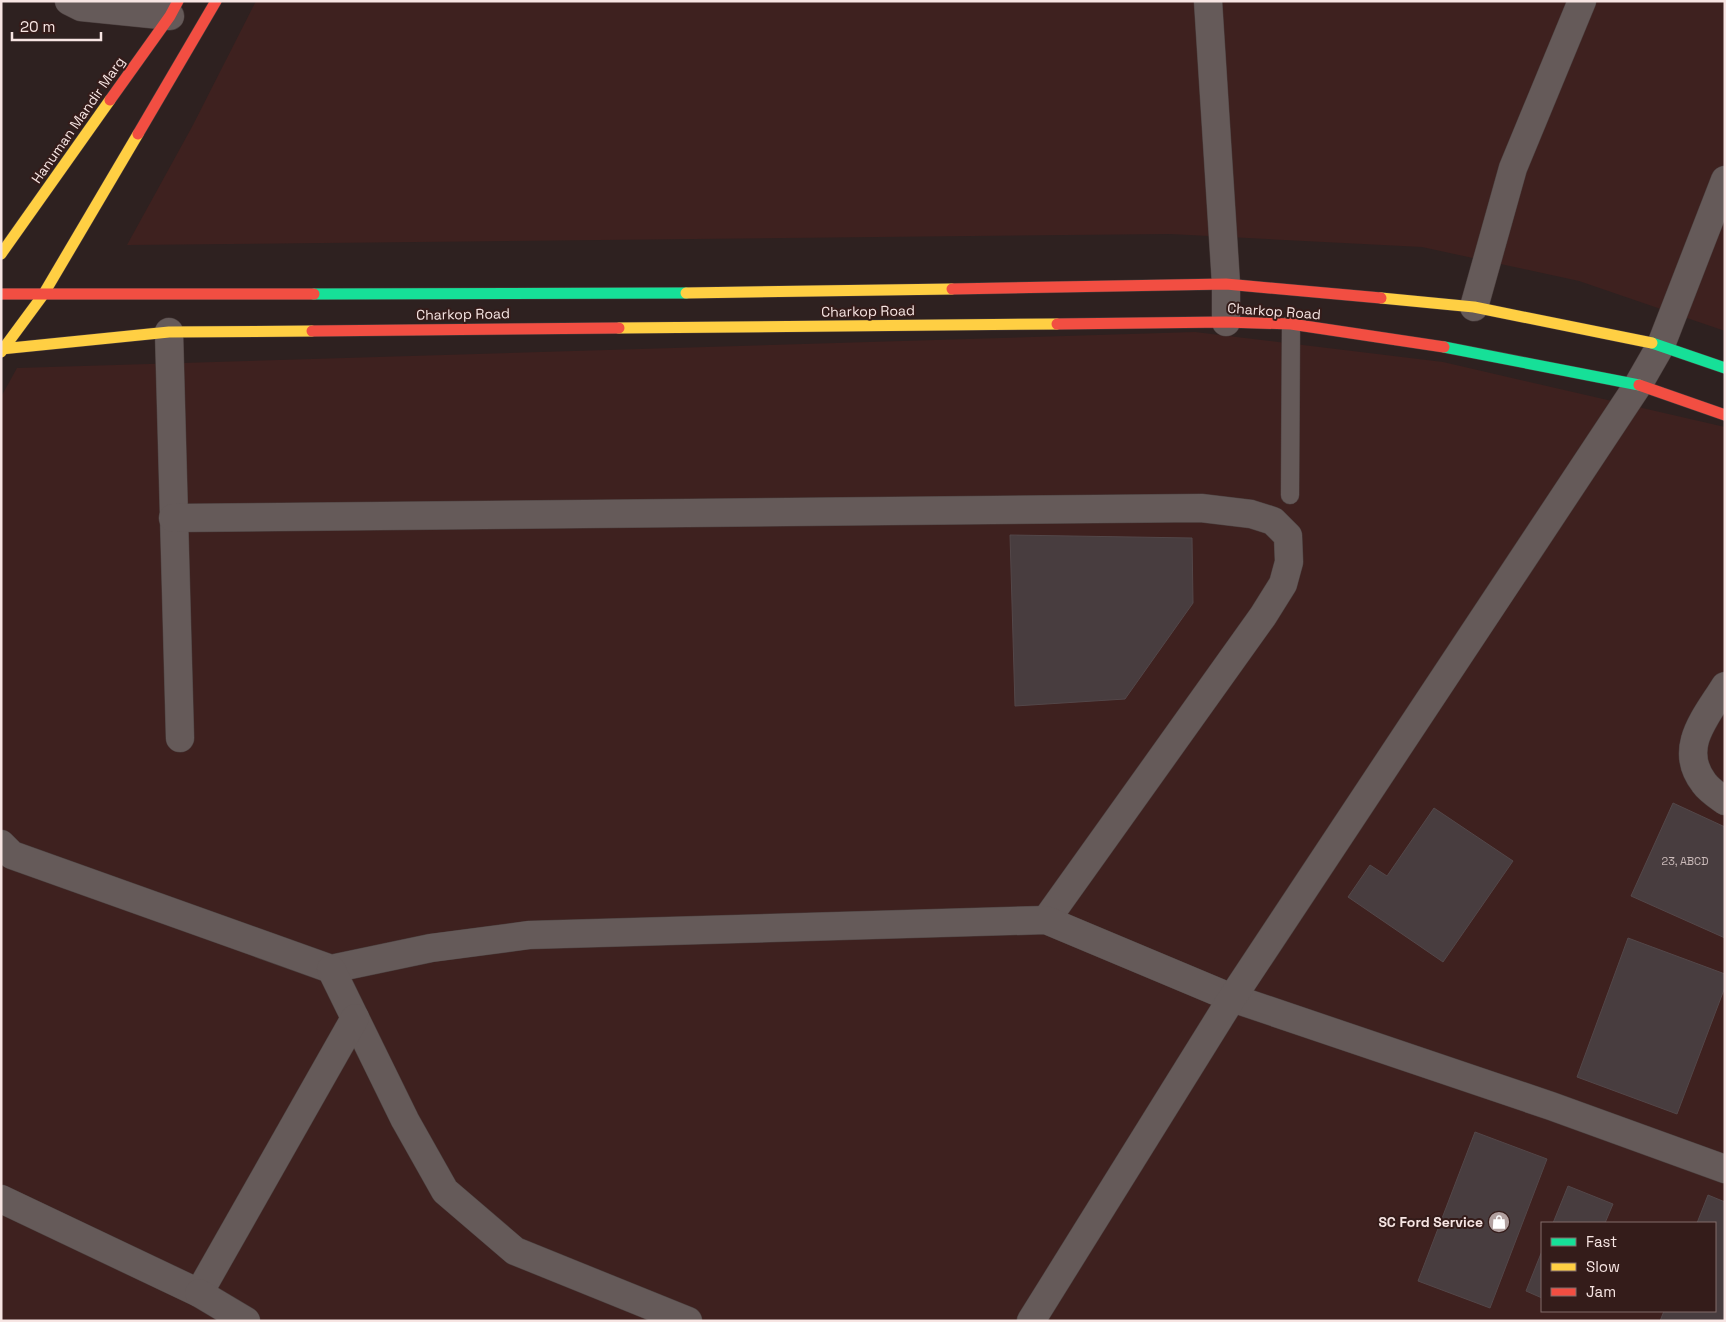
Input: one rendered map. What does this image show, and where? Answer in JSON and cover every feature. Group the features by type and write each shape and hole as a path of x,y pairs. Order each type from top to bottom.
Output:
{"street":[{"path":"69,1 81,7 174,9"},
{"path":"2,350 43,295 216,1"},
{"path":"1208,1 1226,284 1226,322"},
{"path":"1474,307 1513,168 1582,1"},
{"name":"Hanuman Mandir Marg","path":"1,254 174,9"},
{"path":"1031,1321 1232,998 1638,385 1661,345 1725,180"},
{"name":"Charkop Road","path":"1,294 710,293 1226,284 1474,307 1661,345 1725,368"},
{"name":"Charkop Road","path":"2,350 169,332 1226,322 1291,324 1449,348 1638,385 1725,416"},
{"path":"169,332 180,738"},
{"path":"173,518 1201,508 1251,514 1273,521 1288,536 1289,562 1283,584 1263,616 1046,920"},
{"path":"1725,686 1695,735 1693,759 1696,772 1705,785 1725,801"},
{"path":"1,844 12,855 331,969 431,948 529,935 1046,920 1232,998 1542,1103 1725,1169"},
{"path":"331,969 405,1120 445,1191 515,1251 688,1321"},
{"path":"200,1294 355,1018"},
{"path":"1,1199 200,1294 246,1321"}],"lane":[{"path":"1290,495 1291,324"}],"shaded area":[{"path":"256,1 1725,1 1725,331 1579,281 1422,247 1170,234 127,245 193,125"},
{"path":"1195,332 1443,362 1725,427 1725,1321 1,1321 1,397 17,368"}],"building":[{"path":"1010,535 1192,538 1193,603 1125,699 1015,706"},
{"path":"1673,803 1725,827 1725,938 1631,896"},
{"path":"1434,808 1513,861 1443,962 1348,897 1370,865 1387,876"},
{"path":"1628,938 1725,974 1725,987 1677,1114 1577,1077"},
{"path":"1475,1132 1547,1159 1490,1308 1418,1281"},
{"path":"1568,1186 1613,1204 1605,1222 1553,1222"},
{"path":"1708,1195 1725,1202 1725,1321 1660,1321 1664,1312 1716,1312 1716,1222 1697,1222"},
{"path":"1541,1254 1541,1298 1526,1291"}],"traffic: fast":[{"path":"314,294 686,293"},
{"path":"1652,343 1725,368"},
{"path":"1444,347 1639,385"}],"traffic: slow":[{"path":"1,254 110,100"},
{"path":"1,352 43,295 138,134"},
{"path":"686,293 952,289"},
{"path":"1381,298 1474,307 1652,343"},
{"path":"619,328 1057,324"},
{"path":"1,349 169,332 312,331"}],"traffic: jam":[{"path":"110,100 170,16 178,1"},
{"path":"138,134 216,1"},
{"path":"952,289 1226,284 1381,298"},
{"path":"1,294 314,294"},
{"path":"1057,324 1226,322 1291,324 1444,347"},
{"path":"312,331 619,328"},
{"path":"1639,385 1725,415"}],"place":[{"name":"SC Ford Service","path":"1499,1222"}]}
